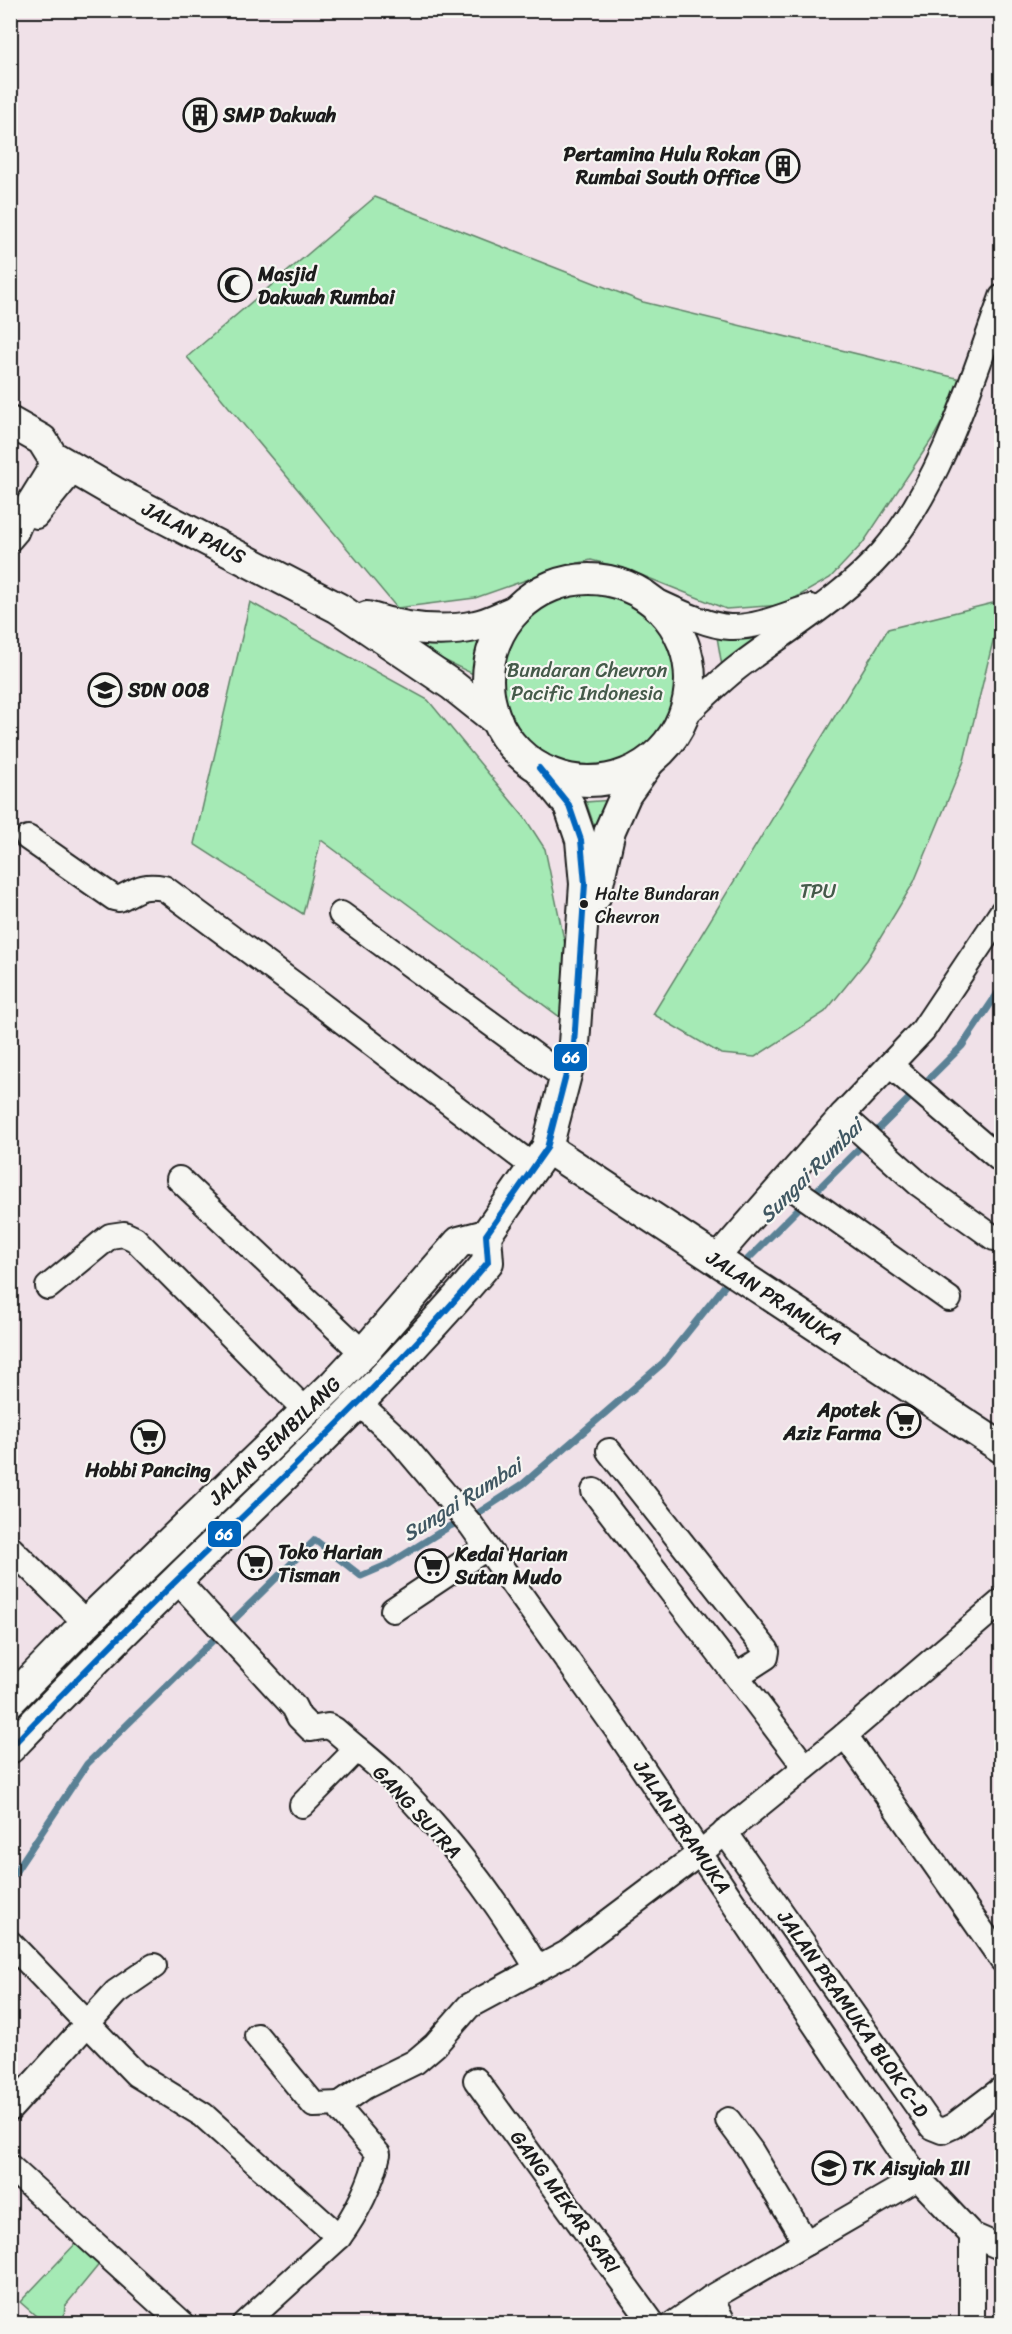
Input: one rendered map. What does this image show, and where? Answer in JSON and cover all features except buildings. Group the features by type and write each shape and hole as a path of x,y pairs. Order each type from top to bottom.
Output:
{"main road":[{"name":"JALAN PAUS","path":"10,422 42,440 60,461"},
{"name":"JALAN PAUS","path":"10,444 34,456 60,461 338,608 452,685 497,721"},
{"path":"579,579 602,580 624,585 647,597 666,615 680,636 688,662 690,689 683,717 668,744 649,762 625,775 597,781 568,779 539,768 514,748 497,721 488,690 490,660 499,633 514,611 534,594 561,582 579,579"},
{"name":"JALAN PAUS","path":"338,608 392,625 440,631 476,626 514,611"},
{"name":"JALAN SEMBILANG","path":"581,955 610,830 626,794 649,762"},
{"name":"JALAN SEMBILANG","path":"10,1748 109,1647 359,1403 442,1317 478,1246 540,1157 574,1044 585,884 581,840 569,806 539,768"},
{"name":"JALAN PRAMUKA","path":"540,1157 755,1284 1002,1448"},
{"name":"JALAN SEMBILANG","path":"10,1701 86,1623 363,1353 478,1246"}],"street":[{"path":"683,717 735,669 831,601 883,553 918,506 939,461 972,381 1002,297"},
{"path":"13,536 27,526 60,461"},
{"path":"647,597 706,622 729,627 761,622 831,601"},
{"path":"28,838 114,898 119,899 141,887 150,885 164,888 295,985 540,1157"},
{"path":"715,1260 800,1193 842,1115 923,1030 1002,912"},
{"path":"341,914 564,1077"},
{"path":"890,1065 1002,1161"},
{"path":"842,1115 920,1184 994,1238"},
{"path":"179,1179 363,1353"},
{"path":"800,1193 949,1299"},
{"path":"48,1287 110,1236 124,1234 135,1239 306,1411"},
{"name":"JALAN PRAMUKA","path":"359,1403 400,1441 466,1518 617,1730 918,2178 972,2235 1002,2248"},
{"path":"609,1451 767,1651 766,1657 738,1675"},
{"path":"594,1491 699,1629 738,1675 805,1767"},
{"path":"10,1548 86,1623"},
{"path":"393,1610 486,1548"},
{"name":"GANG SUTRA","path":"177,1580 294,1707 299,1717 311,1729 328,1726 389,1777 420,1809 508,1919 537,1968"},
{"path":"256,2036 314,2105 340,2104 364,2087 415,2062 435,2045 469,2006 567,1953 700,1853 845,1735 1002,1601"},
{"path":"845,1735 1002,1960"},
{"path":"302,1805 357,1749"},
{"name":"JALAN PRAMUKA BLOK C-D","path":"726,1832 932,2127 942,2131 953,2126 1002,2090"},
{"path":"10,1942 136,2074 203,2115 339,2237"},
{"path":"10,2109 116,1992 153,1966"},
{"name":"GANG MEKAR SARI","path":"476,2080 653,2324"},
{"path":"244,2324 339,2237 350,2222 375,2169 378,2154 342,2112 340,2104"},
{"path":"729,2120 751,2151 806,2243"},
{"path":"10,2167 183,2324"},
{"path":"673,2324 711,2298 918,2178"},
{"path":"972,2235 972,2324"},
{"path":"711,2298 724,2324"}],"green space":[{"path":"375,197 643,302 965,380 934,436 863,543 830,578 783,605 726,609 626,569 591,560 563,567 475,598 397,608 187,357"},
{"name":"Bundaran Chevron Pacific Indonesia","path":"587,594 621,601 636,609 649,620 660,633 668,648 675,682 668,716 660,731 649,744 636,755 621,763 587,770 553,763 538,755 525,744 514,731 506,716 499,682 506,648 514,633 525,620 538,609 553,601"},
{"name":"TPU","path":"1001,601 964,761 914,882 867,960 825,1012 755,1057 721,1054 653,1014 888,629"},
{"path":"250,602 428,700 525,818 545,849 567,954 560,1017 321,840 303,914 194,844"},
{"path":"785,624 722,666 717,637"},
{"path":"393,636 484,636 473,674"},
{"path":"612,800 599,840 586,802"},
{"path":"78,2241 101,2262 65,2306 64,2318 68,2323 44,2323 20,2302"}],"waterway":[{"name":"Sungai Rumbai","path":"812,1195 962,1046 1002,987"},
{"name":"Sungai Rumbai","path":"740,1267 804,1203"},
{"name":"Sungai Rumbai","path":"472,1517 523,1484 663,1363 731,1278"},
{"name":"Sungai Rumbai","path":"10,1880 87,1764 315,1540 361,1576 389,1564 462,1521"}],"transit line":[{"name":"66","path":"10,1748 135,1621 375,1386 488,1262 486,1235 547,1148 574,1044 585,884 581,840 569,805 539,768"}],"place":[{"name":"SMP Dakwah","path":"200,115"},
{"name":"Pertamina Hulu Rokan Rumbai South Office","path":"783,166"},
{"name":"Masjid Dakwah Rumbai","path":"235,285"},
{"name":"SDN 008","path":"105,690"},
{"name":"Halte Bundaran Chevron","path":"584,904"},
{"name":"Apotek Aziz Farma","path":"904,1421"},
{"name":"Hobbi Pancing","path":"148,1437"},
{"name":"Toko Harian Tisman","path":"255,1563"},
{"name":"Kedai Harian Sutan Mudo","path":"432,1566"},
{"name":"TK Aisyiah III","path":"829,2168"}]}
